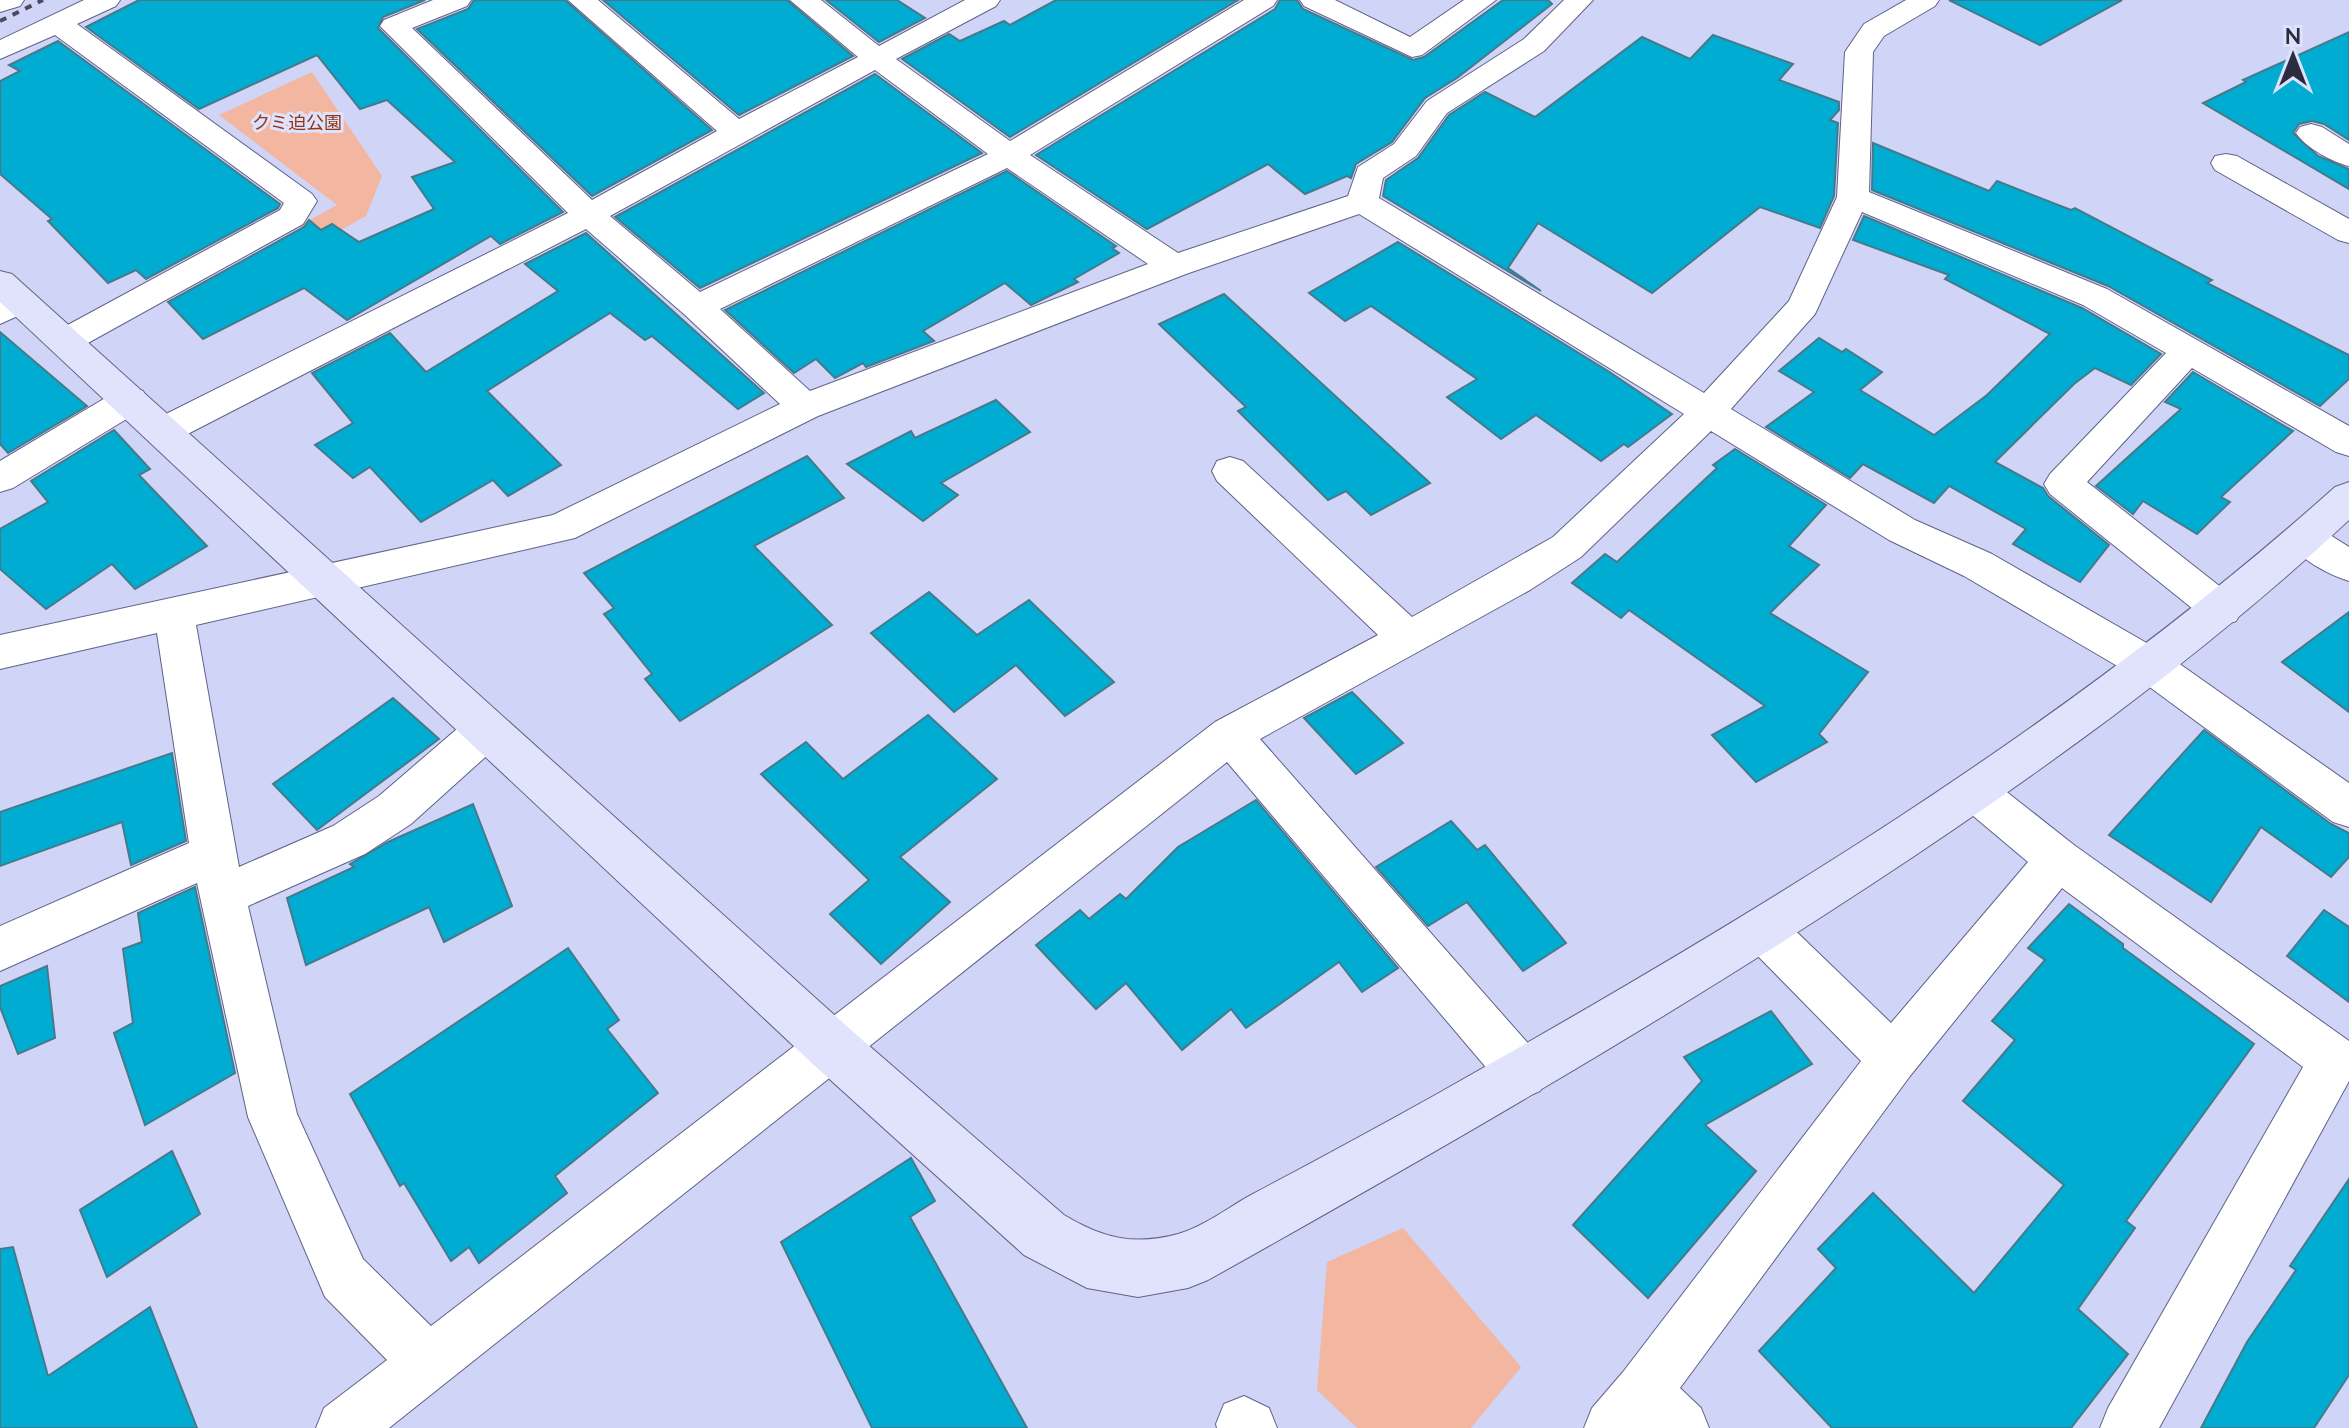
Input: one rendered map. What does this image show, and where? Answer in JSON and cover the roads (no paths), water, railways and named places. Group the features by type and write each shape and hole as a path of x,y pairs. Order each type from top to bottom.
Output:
{"street":[{"path":"0,4 10,0"},
{"path":"0,51 106,0"},
{"path":"457,0 394,26 589,215 697,307 805,407"},
{"path":"582,0 737,132"},
{"path":"804,0 874,58 1007,156 1174,266"},
{"path":"163,431 589,215 737,132 986,0"},
{"path":"697,307 1007,156 1263,0"},
{"path":"1314,0 1412,49 1482,0"},
{"path":"1362,202 1369,174 1405,150 1437,107 1534,45 1579,0"},
{"path":"344,1428 1230,735 1567,547 1708,412 1803,306 1853,197 1859,52 1874,30 1925,0"},
{"path":"57,23 301,201 292,217 65,341"},
{"path":"2311,133 2349,157"},
{"path":"2226,163 2349,233"},
{"path":"1853,197 2095,297 2349,443"},
{"path":"0,652 562,528 805,407 1174,266 1362,202"},
{"path":"1362,202 1902,530 1978,565 2150,665 2349,808"},
{"path":"7,299 65,341 833,1048 1044,1235 1087,1260 1138,1269 1188,1260 1523,1074 1762,929 1974,791 2150,665 2222,610 2349,497"},
{"path":"2189,350 2063,484 2222,610"},
{"path":"0,478 130,400"},
{"path":"1230,471 1407,637"},
{"path":"2305,538 2349,566"},
{"path":"174,613 217,875 273,1117 344,1278 428,1362"},
{"path":"0,949 217,875 349,840 395,810 487,729"},
{"path":"1230,735 1523,1074"},
{"path":"1974,791 2058,859 2334,1060 2128,1428"},
{"path":"1645,1416 1893,1059 2058,859"},
{"path":"1762,929 1893,1059"}],"railway":[{"path":"0,21 43,0"}],"park label":[{"name":"クミ迫公園","path":"297,123"}]}
